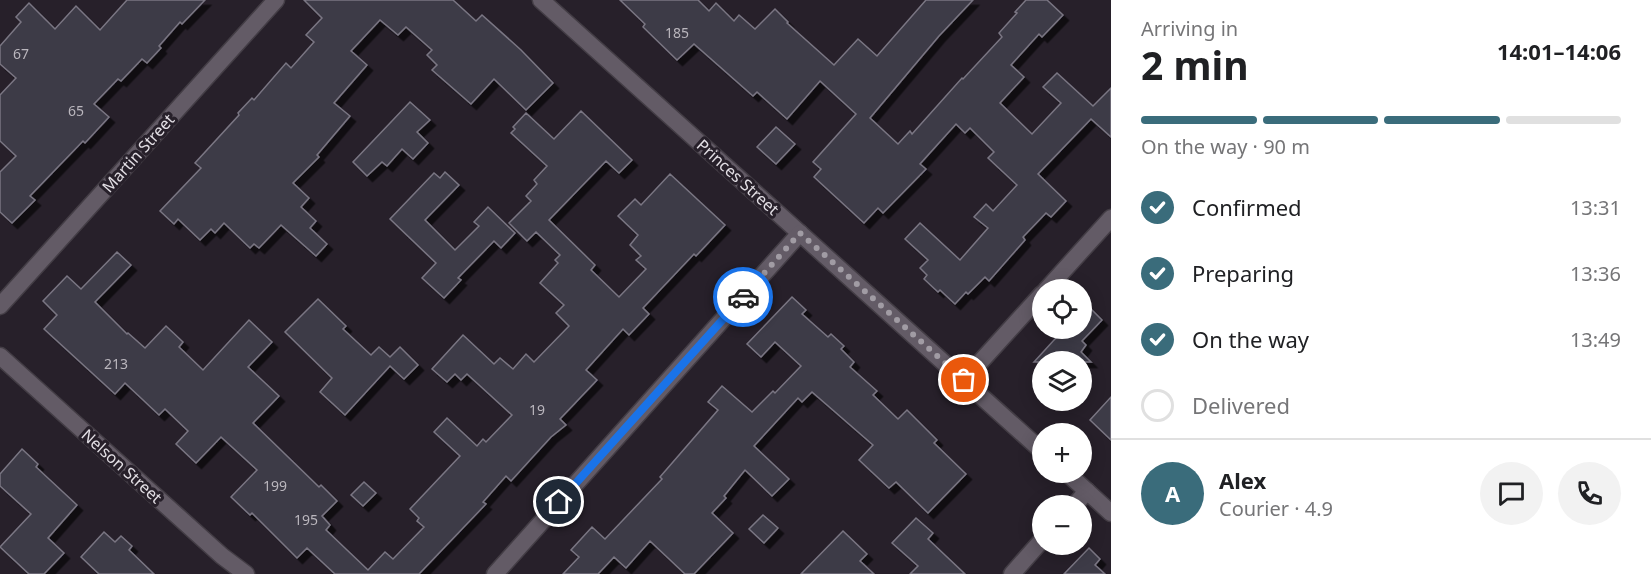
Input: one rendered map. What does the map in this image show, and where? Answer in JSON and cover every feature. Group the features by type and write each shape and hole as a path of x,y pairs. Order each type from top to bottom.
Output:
{"street":[{"name":"Martin Street","path":"0,306 276,0"},
{"name":"Princes Street","path":"541,0 1032,442"},
{"path":"1056,279 1111,218"},
{"path":"495,574 800,233"},
{"path":"964,380 1032,305"},
{"name":"Nelson Street","path":"0,356 222,556 246,574"},
{"path":"1078,483 1111,513"},
{"path":"1084,495 1087,491"},
{"path":"1012,574 1032,551"}],"building":[{"path":"127,0 205,0 182,24 180,22 147,63 142,59 121,81 118,79 94,104 109,117 30,196 35,200 12,223 0,212 0,172 16,156 0,141 0,95 16,78 0,64 0,46 21,22 16,17 29,3 55,29 76,6 100,30"},
{"path":"304,0 453,0 476,21 482,15 553,83 526,110 494,79 471,104 432,70 437,65 427,55 432,50 406,27 398,35 380,20 351,51 367,65 334,103 350,116 317,155 319,157 293,183 309,198 301,207 316,221 310,228 327,244 316,256 281,225 259,248 254,244 250,248 224,223 215,233 211,229 200,240 178,219 174,224 160,211 201,168 195,163 239,115 238,113 252,98 254,100 286,63 291,68 314,42 306,35 322,18"},
{"path":"620,0 698,0 709,11 716,3 734,21 739,15 755,29 775,9 787,23 834,65 858,39 877,56 926,0 973,0 939,36 870,118 898,144 910,131 912,134 1002,37 999,33 1026,0 1047,0 1063,15 1042,37 1039,34 1011,65 1024,77 1000,103 1032,134 1061,103 1043,87 1057,73 1093,106 1111,88 1111,137 1091,119 1038,174 1066,201 1051,217 1046,213 1023,237 1025,240 989,281 985,277 955,304 924,279 927,275 920,268 928,260 905,239 920,223 960,260 988,228 974,217 986,204 993,211 1017,185 988,158 994,152 970,128 965,133 956,124 920,164 926,169 883,213 878,208 864,223 814,177 821,169 813,162 856,114 820,81 787,119 757,92 753,96 694,44 677,60 643,27 645,24"},
{"path":"410,102 430,120 417,132 428,143 413,159 402,149 387,166 382,162 367,176 353,162"},
{"path":"581,111 632,160 619,173 606,161 549,220 595,265 591,270 619,297 646,269 636,260 641,256 630,245 638,235 618,216 635,199 641,205 670,174 725,225 643,308 649,314 629,335 623,329 586,370 597,380 560,419 566,425 551,437 511,481 506,476 483,502 486,504 419,574 335,574 307,548 297,558 252,513 250,515 231,497 257,470 221,437 196,463 176,444 188,431 165,409 159,415 125,383 115,394 44,329 57,315 43,301 67,276 81,289 117,252 131,265 95,302 127,334 145,348 166,326 183,342 179,347 203,370 249,320 272,342 248,367 279,396 253,423 319,487 321,485 337,501 322,516 330,525 326,530 368,570 385,552 393,559 424,527 417,521 419,518 410,509 460,456 434,432 447,418 477,446 483,439 486,442 512,415 467,374 461,380 455,374 447,382 432,369 463,335 494,364 500,358 513,369 526,354 534,362 569,326 556,313 564,305 540,283 558,263 555,260 560,255 536,232 527,241 509,223 531,201 526,196 537,184 534,180 547,166 511,133 515,129 513,127 526,113 554,139"},
{"path":"776,127 795,144 776,164 757,147"},
{"path":"445,172 459,185 425,220 455,250 479,226 474,222 488,207 515,233 501,248 494,241 458,278 461,280 444,298 422,278 436,263 390,219 434,173 440,178"},
{"path":"792,297 806,310 802,314 828,337 831,334 844,346 841,349 854,362 850,367 877,391 873,395 898,419 907,410 937,440 934,443 966,474 928,513 896,482 889,488 859,460 873,445 812,392 802,402 798,398 754,446 789,479 772,496 745,470 724,496 726,498 712,513 733,533 694,574 685,574 650,541 626,568 614,557 598,574 563,574 579,557 571,550 592,527 605,539 662,479 660,477 718,410 708,402 722,386 752,412 773,391 775,393 801,366 775,342 761,357 747,344"},
{"path":"318,299 346,326 343,329 371,355 379,347 390,357 400,347 418,365 404,379 390,366 345,415 320,392 332,378 285,332"},
{"path":"1092,310 1102,320 1092,330"},
{"path":"1055,339 1084,339 1082,341 1086,345 1082,351 1044,351"},
{"path":"1111,397 1111,440 1090,420"},
{"path":"22,449 38,464 36,467 77,505 48,538 64,553 44,574 29,574 0,547 31,514 0,486 0,474"},
{"path":"364,482 376,493 363,506 351,495"},
{"path":"763,515 778,528 764,543 749,529"},
{"path":"916,518 933,533 928,539 965,574 910,574 918,566 892,543"},
{"path":"843,531 867,554 860,561 874,574 801,574"},
{"path":"104,532 115,542 121,536 132,546 129,550 154,574 99,574 81,557"},
{"path":"1092,551 1100,559 1095,565 1105,574 1064,574 1082,555 1092,555"}],"way so far":[{"path":"743,297 800,233 964,380"}],"route":[{"path":"559,502 743,297"}]}
